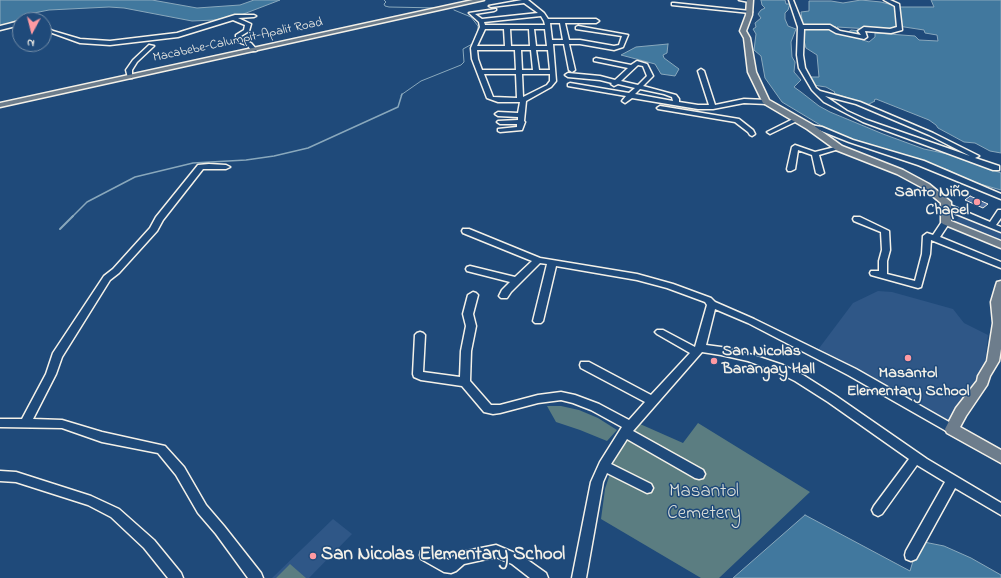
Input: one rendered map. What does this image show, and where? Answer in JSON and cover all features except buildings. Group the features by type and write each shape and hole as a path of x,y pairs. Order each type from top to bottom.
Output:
{"main road":[{"path":"750,0 750,12 743,31 747,38 752,72 767,102 810,127 839,148 907,175 926,186 944,199 947,207 946,222 1001,245"},
{"name":"Macabebe-Calumpit-Apalit Road","path":"0,105 254,50 488,4"},
{"path":"1001,285 998,302 999,323 993,362 984,376 983,382 961,412 952,429 1001,457"}],"street":[{"path":"741,0 750,0"},
{"path":"791,0 801,27 800,62 806,75 818,93 832,104 857,118 998,169"},
{"path":"801,27 830,27 838,32 864,37 862,30 864,29 891,32 895,29 900,29 897,5 886,0"},
{"path":"596,21 562,22 547,24 531,27 508,27 482,24 471,13 488,4 525,1 542,14 547,24 549,48 562,71 640,86 674,96 676,99 675,104"},
{"path":"488,4 502,19"},
{"path":"674,4 750,12"},
{"path":"482,24 502,19 542,14"},
{"path":"52,32 80,41 110,43 178,35 233,18 255,17"},
{"path":"233,18 248,24 246,31 239,35 238,40 249,44 254,50"},
{"path":"482,24 474,48 475,59 490,98 498,100 522,100 550,86 562,71 566,42 562,22"},
{"path":"576,22 580,42"},
{"path":"0,28 12,25"},
{"path":"508,27 508,48"},
{"path":"531,27 536,72"},
{"path":"549,42 580,42 614,48 621,46 625,35 578,28"},
{"path":"130,77 129,70 135,61 151,46"},
{"path":"474,48 549,48"},
{"path":"500,130 520,129 522,118 522,100 518,48"},
{"path":"596,60 633,67"},
{"path":"607,90 637,64 645,65 650,74 649,77 625,101"},
{"path":"480,72 562,71 604,74"},
{"path":"701,71 714,108"},
{"path":"570,85 607,90 675,104 714,108 744,101 767,102"},
{"path":"818,93 858,103 931,134 998,169"},
{"path":"655,114 666,102"},
{"path":"727,105 737,120 751,131 752,134"},
{"path":"660,108 737,120"},
{"path":"498,114 522,118"},
{"path":"500,122 522,118"},
{"path":"770,132 797,119"},
{"path":"810,127 820,128 854,142 921,163 1001,197"},
{"path":"791,169 795,147 815,154 839,148"},
{"path":"815,154 820,173"},
{"path":"25,424 51,374 57,356 107,278 116,271 154,229 159,219 201,168 209,166 226,167"},
{"path":"947,207 1001,230"},
{"path":"991,226 1001,212"},
{"path":"857,219 885,232 886,250 878,274 918,285 926,254 927,236 1001,264"},
{"path":"935,238 946,222"},
{"path":"466,231 538,260 637,277 670,286 708,300 712,304 751,321 852,372 952,429"},
{"path":"504,296 538,260"},
{"path":"538,321 552,263"},
{"path":"470,269 517,281"},
{"path":"465,382 466,351 471,326 467,317 473,295"},
{"path":"579,578 596,482 615,447 628,429 698,350 712,304"},
{"path":"660,332 698,350 721,350 779,368 799,378 832,399 916,458 952,481 1001,509"},
{"path":"420,335 418,374 421,376 465,382 488,409 500,409 538,399 561,396 595,407 699,474"},
{"path":"585,365 653,401"},
{"path":"0,423 62,424 102,437 161,449 180,471 202,509 220,530 256,578"},
{"path":"878,510 916,458"},
{"path":"604,466 647,488"},
{"path":"0,476 16,477 91,501 115,513 149,544 176,578"},
{"path":"911,555 952,481"},
{"path":"426,556 444,566 450,567 461,558 496,551 517,560 540,578"}],"shaded area":[{"path":"0,0 152,0 197,8 240,5 254,0 280,0 241,15 215,20 192,21 124,8 109,7 49,10 39,12 12,12 12,22 0,27"},
{"path":"761,0 785,0 786,4 790,4 785,13 785,19 788,26 796,29 791,42 792,57 795,62 794,72 801,80 794,87 819,106 830,112 924,149 952,155 1001,173 1001,190 973,182 948,170 849,139 822,126 782,102 765,78 761,56 754,50 756,34 753,29 756,27 755,23 761,18 758,14 765,8 762,5"},
{"path":"861,0 881,2 900,7 934,7 931,0 1001,0 1001,153 990,151 975,143 964,142 938,128 929,120 876,99 867,105 834,93 835,92 826,87 813,85 809,77 819,77 817,55 806,48 803,37 805,29 836,27 803,26 801,12 809,11 809,1 831,1 843,3","holes":["898,26 924,30 925,33 937,35 938,41 919,40 915,36 875,33 875,37 869,42 860,39 863,37 860,31 851,30 847,33 837,27 886,30"]},
{"path":"668,44 667,53 663,55 664,58 679,69 675,76 661,74 655,64 621,55 636,47"},
{"path":"961,214 1001,230 1001,243 954,224"},
{"name":"Masantol Elementary School","path":"878,291 892,292 953,309 964,323 988,335 985,365 948,423 817,351 853,303"},
{"path":"805,515 910,571 919,541 944,546 971,558 1001,575 1001,578 733,578"},
{"name":"San Nicolas Elementary School","path":"333,519 352,534 309,578 272,578"}],"green space":[{"path":"547,406 561,406 579,410 598,418 617,430 607,441 556,422"},
{"name":"Masantol Cemetery","path":"698,423 810,492 719,578 701,578 601,519 605,489 618,449 640,424 683,443"},
{"path":"290,564 306,578 276,578"}],"waterway":[{"path":"384,0 386,2 384,4 385,6 389,7 438,8"},
{"path":"454,10 471,17 478,26 478,32"},
{"path":"402,94 421,81 461,65 464,62 463,49 474,43"},
{"path":"60,229 87,202 135,177 193,163 246,160 274,156 308,148 398,107 402,94"}],"place":[{"name":"Santo Niño Chapel","path":"977,202"},
{"name":"Masantol Elementary School","path":"908,358"},
{"name":"San Nicolas Barangay Hall","path":"714,361"},
{"name":"San Nicolas Elementary School","path":"313,556"}]}
